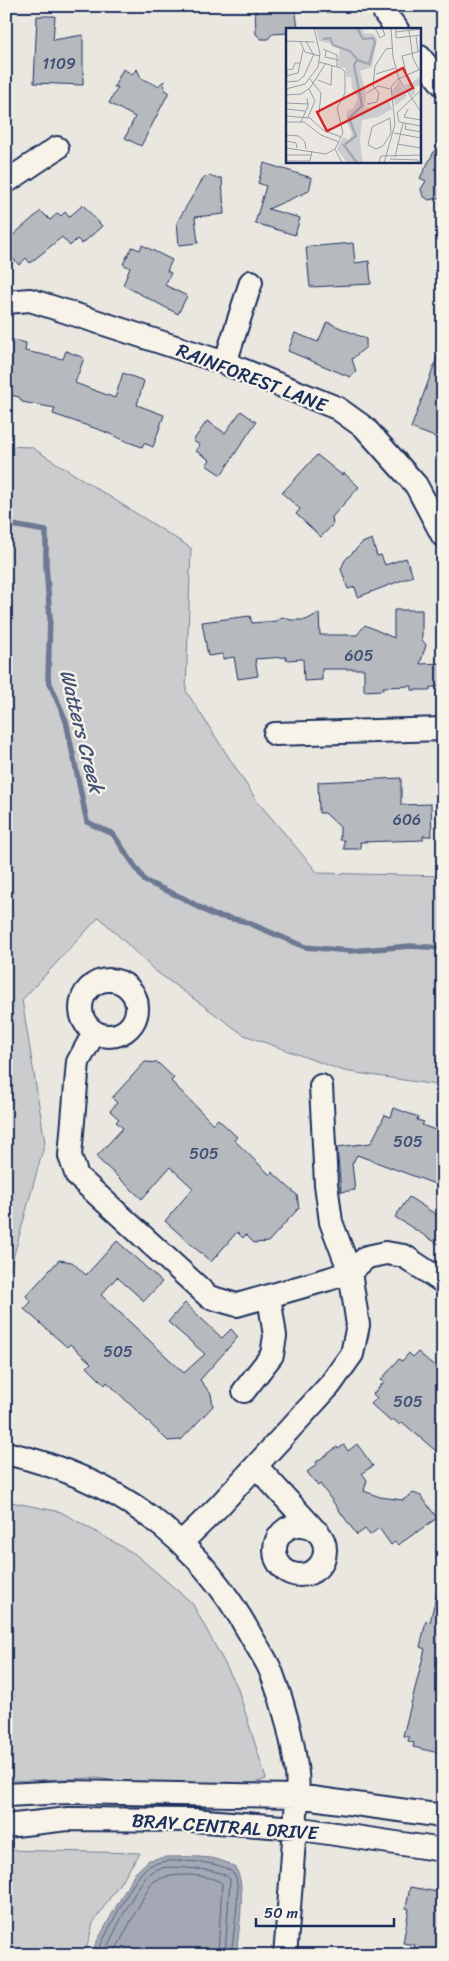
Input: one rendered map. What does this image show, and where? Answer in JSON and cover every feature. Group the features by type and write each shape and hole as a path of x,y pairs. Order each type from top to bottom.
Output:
{"street":[{"path":"422,59 443,85"},
{"path":"6,182 57,148"},
{"path":"225,364 251,282"},
{"name":"RAINFOREST LANE","path":"6,302 30,300 225,364 337,408 365,428 416,485 443,536"},
{"path":"275,734 443,729"},
{"path":"94,1033 78,1062 70,1156 78,1176 209,1297 237,1305 350,1272 367,1257 386,1253 404,1256 443,1282"},
{"path":"182,1542 256,1466 335,1379 352,1354 358,1325 350,1272 331,1222 326,1184 321,1086"},
{"path":"244,1391 272,1355 275,1336 269,1296"},
{"path":"6,1453 36,1460 83,1477 137,1507 182,1542 215,1578 239,1614 272,1673 291,1738 297,1775 295,1828 285,1955"},
{"path":"256,1466 312,1527"},
{"name":"BRAY CENTRAL DRIVE","path":"6,1795 66,1792 297,1796 443,1816"},
{"name":"BRAY CENTRAL DRIVE","path":"6,1826 68,1819 193,1820 295,1828 443,1850"}],"shaded area":[{"path":"6,446 31,447 191,548 186,691 257,801 318,873 443,876 443,1086 344,1071 244,1035 154,970 99,917 22,1000 45,1142 6,1284"},
{"path":"6,1501 61,1512 135,1554 192,1603 237,1686 266,1779 249,1785 122,1782 96,1778 6,1781"},
{"path":"6,1850 140,1853 93,1923 85,1955 6,1955"}],"water":[{"path":"166,1857 210,1858 234,1867 238,1873 241,1895 236,1955 94,1955 94,1947 134,1874 149,1860"}],"building":[{"path":"255,6 295,6 298,28 286,28 286,33 272,34 268,39 261,39 256,34"},
{"path":"37,16 55,16 53,40 83,35 83,85 34,83"},
{"path":"123,69 132,74 137,69 141,78 158,86 164,81 165,90 169,92 141,146 125,138 135,117 109,103 118,87 114,87"},
{"path":"443,135 443,197 429,200 423,196 421,189 426,181 420,178"},
{"path":"264,163 312,178 309,191 268,209 300,218 295,235 255,223 266,186 258,183"},
{"path":"204,177 222,178 224,214 195,217 198,243 179,245 177,222"},
{"path":"83,205 102,226 82,244 77,239 70,246 62,237 30,263 26,258 19,265 6,251 6,241 41,211 50,220 58,213 61,216 65,212 69,217"},
{"path":"353,243 355,263 369,261 371,284 310,287 306,247"},
{"path":"142,245 172,260 167,271 171,273 165,285 187,296 178,314 123,285 130,268 123,264 132,247 140,250"},
{"path":"327,322 366,339 366,347 352,359 356,372 350,377 288,351 295,333 318,342"},
{"path":"6,338 26,343 25,351 63,359 66,351 84,358 75,383 115,398 123,373 144,381 137,405 164,415 153,447 144,443 142,447 128,442 103,431 53,414 55,408 22,402 19,397 6,394"},
{"path":"441,347 443,347 443,440 411,428"},
{"path":"241,411 256,422 221,475 206,465 210,460 196,451 200,445 193,441 207,421 225,433"},
{"path":"317,455 342,475 344,473 359,487 332,517 333,524 321,537 296,514 300,509 282,493"},
{"path":"372,539 377,556 381,555 385,565 406,558 413,576 358,597 355,587 348,589 341,569 345,560 362,543"},
{"path":"394,610 422,610 422,640 426,645 420,664 443,663 443,687 430,687 430,690 412,690 412,686 383,687 383,690 364,691 364,669 322,669 322,680 304,681 303,659 286,660 286,657 255,659 258,676 238,679 234,657 223,659 223,654 208,656 202,622 250,616 252,623 276,621 282,617 291,620 306,620 319,613 320,635 357,635 365,625 394,638"},
{"path":"401,778 401,805 431,804 432,836 423,836 423,840 360,842 361,849 344,849 344,840 340,840 340,827 325,813 319,813 318,782"},
{"path":"145,1062 158,1063 174,1078 171,1081 213,1124 218,1119 237,1137 234,1140 270,1175 272,1172 297,1195 299,1208 268,1242 254,1243 246,1235 243,1238 237,1232 211,1262 165,1221 193,1188 170,1167 142,1199 96,1157 123,1128 116,1122 119,1119 110,1111 117,1103 112,1098"},
{"path":"394,1108 418,1117 417,1120 424,1122 422,1125 443,1133 443,1187 357,1155 352,1164 355,1190 341,1192 337,1147 371,1143 385,1115 391,1117"},
{"path":"409,1197 443,1219 443,1247 395,1217"},
{"path":"117,1241 162,1282 144,1301 117,1277 101,1295 184,1373 205,1354 168,1322 185,1303 222,1338 231,1329 238,1337 200,1380 211,1394 213,1406 181,1440 168,1441 107,1382 105,1385 87,1367 91,1363 70,1344 67,1347 24,1309 31,1302 26,1296 59,1260 72,1262 86,1275"},
{"path":"418,1352 443,1373 443,1457 402,1422 400,1425 393,1419 391,1422 371,1404 377,1398 373,1394 384,1382 381,1380 399,1359 402,1361 409,1353 413,1357"},
{"path":"357,1444 373,1466 362,1473 367,1480 364,1491 380,1497 403,1500 413,1493 421,1496 437,1518 398,1545 395,1542 391,1545 379,1528 370,1535 365,1529 357,1535 320,1484 318,1486 307,1472 317,1464 316,1462 337,1447 338,1449 344,1445 348,1451"},
{"path":"437,1592 443,1592 443,1754 413,1747 414,1743 408,1741 409,1737 403,1736 425,1649 420,1647 426,1621 430,1622"},
{"path":"410,1887 443,1893 443,1955 414,1955 415,1945 403,1943 409,1909 406,1908"}],"waterway":[{"name":"Watters Creek","path":"6,524 46,531 46,565 50,618 48,679 66,721 87,822 113,834 145,881 183,898 213,915 244,921 305,947 350,951 411,946 443,948"}]}
